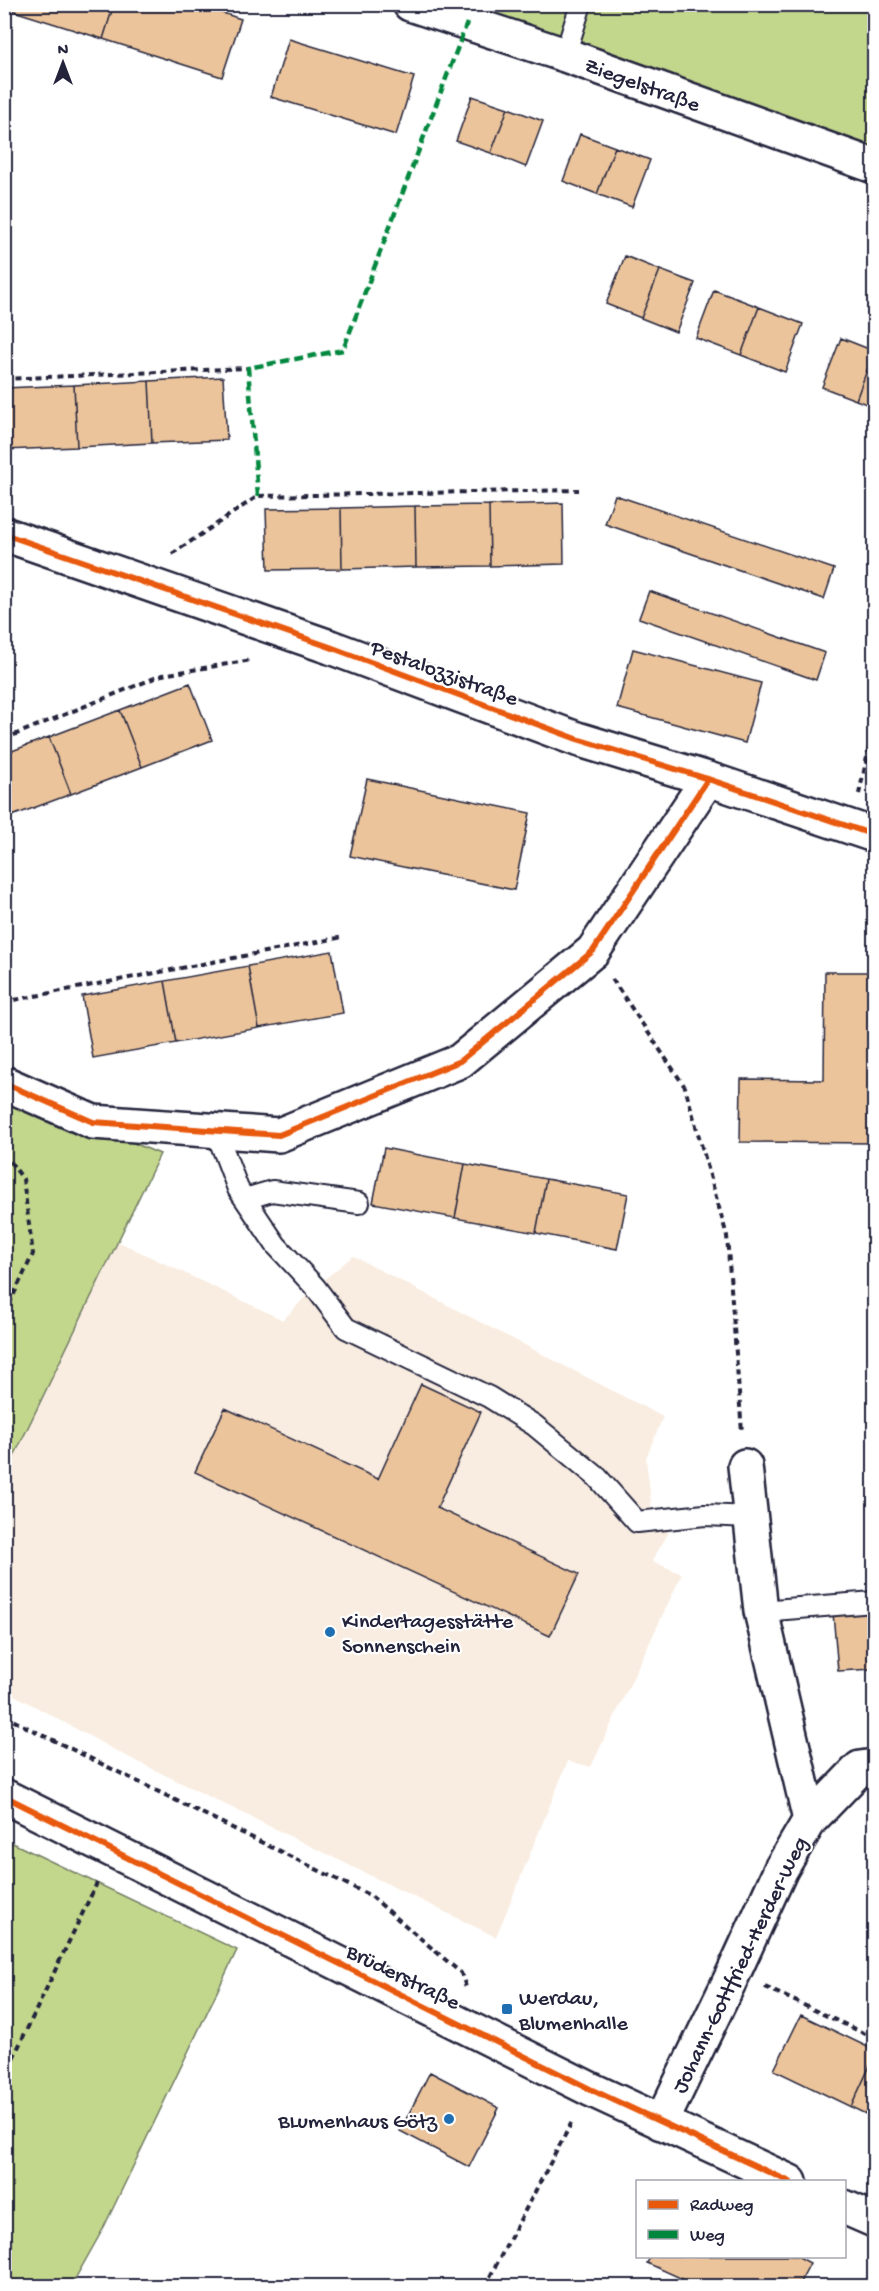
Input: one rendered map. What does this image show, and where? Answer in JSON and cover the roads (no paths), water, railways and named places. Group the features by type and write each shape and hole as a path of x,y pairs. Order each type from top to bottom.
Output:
{"street":[{"name":"Ziegelstraße","path":"410,4 565,55 874,166"},
{"name":"Pestalozzistraße","path":"4,534 330,647 577,739 708,778 863,831"},
{"path":"4,1083 93,1122 279,1135 460,1061 593,951 708,778"},
{"path":"745,1466 761,1611 810,1820"},
{"name":"Johann-Gottfried-Herder-Weg","path":"661,2122 781,1869 810,1820 860,1768 874,1766"},
{"name":"Brüderstraße","path":"4,1796 590,2089 788,2180"},
{"path":"846,2207 874,2220"}],"lane":[{"path":"565,55 580,4"},
{"path":"216,1131 238,1189 276,1245 315,1287 346,1328 489,1397 534,1425 597,1477 637,1522 705,1515 750,1517"},
{"path":"245,1199 272,1191 359,1203"},
{"path":"761,1611 874,1602"}],"place":[{"name":"Kindertagesstätte Sonnenschein","path":"330,1632"},
{"name":"Werdau, Blumenhalle","path":"507,2009"},
{"name":"BLumenhaus Götz","path":"449,2119"}]}
